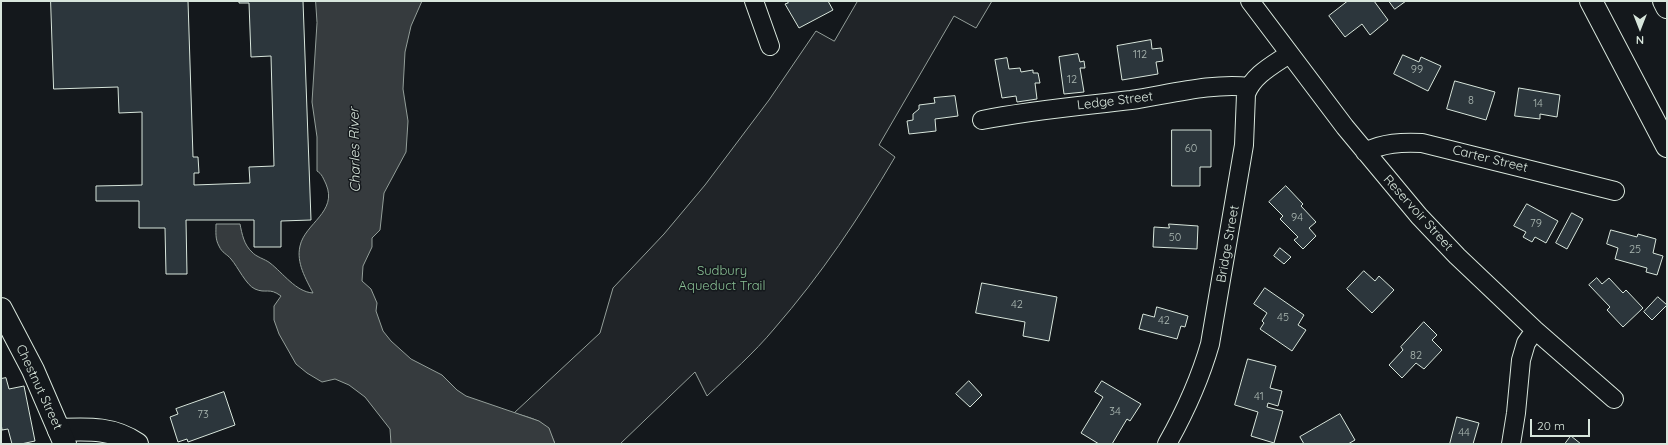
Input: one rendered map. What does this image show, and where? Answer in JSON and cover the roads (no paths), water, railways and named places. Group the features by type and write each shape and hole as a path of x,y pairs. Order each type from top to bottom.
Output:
{"main road":[{"path":"1591,1 1667,146"},
{"path":"1664,1 1667,7"},
{"name":"Chestnut Street","path":"1,309 33,370 62,437"},
{"path":"62,437 95,428 125,437 138,444"}],"street":[{"path":"754,1 770,46"},
{"name":"Reservoir Street","path":"1250,1 1288,54 1365,152 1438,236 1534,330 1614,398"},
{"path":"1249,87 1258,76 1288,54"},
{"name":"Ledge Street","path":"982,120 1012,114 1129,100 1222,86 1249,87"},
{"name":"Bridge Street","path":"1167,444 1192,395 1205,360 1211,338 1244,146 1246,102 1249,87"},
{"name":"Carter Street","path":"1365,152 1379,146 1395,142 1422,143 1615,191"},
{"path":"1511,444 1516,413 1521,360 1526,343 1534,330"}],"water":[{"name":"Charles River","path":"316,1 422,1 411,26 405,52 403,89 408,121 406,152 384,193 380,230 372,238 372,247 363,266 362,281 371,289 377,303 376,311 383,331 391,341 411,359 442,375 457,390 466,396 539,421 549,428 555,444 391,444 390,429 365,397 349,385 335,379 322,382 296,364 279,334 274,320 274,306 281,296 277,293 262,291 252,287 245,280 231,259 220,248 216,238 216,224 240,224 245,243 254,254 270,263 295,286 307,292 313,293 301,265 299,252 303,238 324,210 328,202 329,194 323,178 317,171 317,137 312,102 317,23"}],"park label":[{"name":"Sudbury Aqueduct Trail","path":"722,278"}]}
